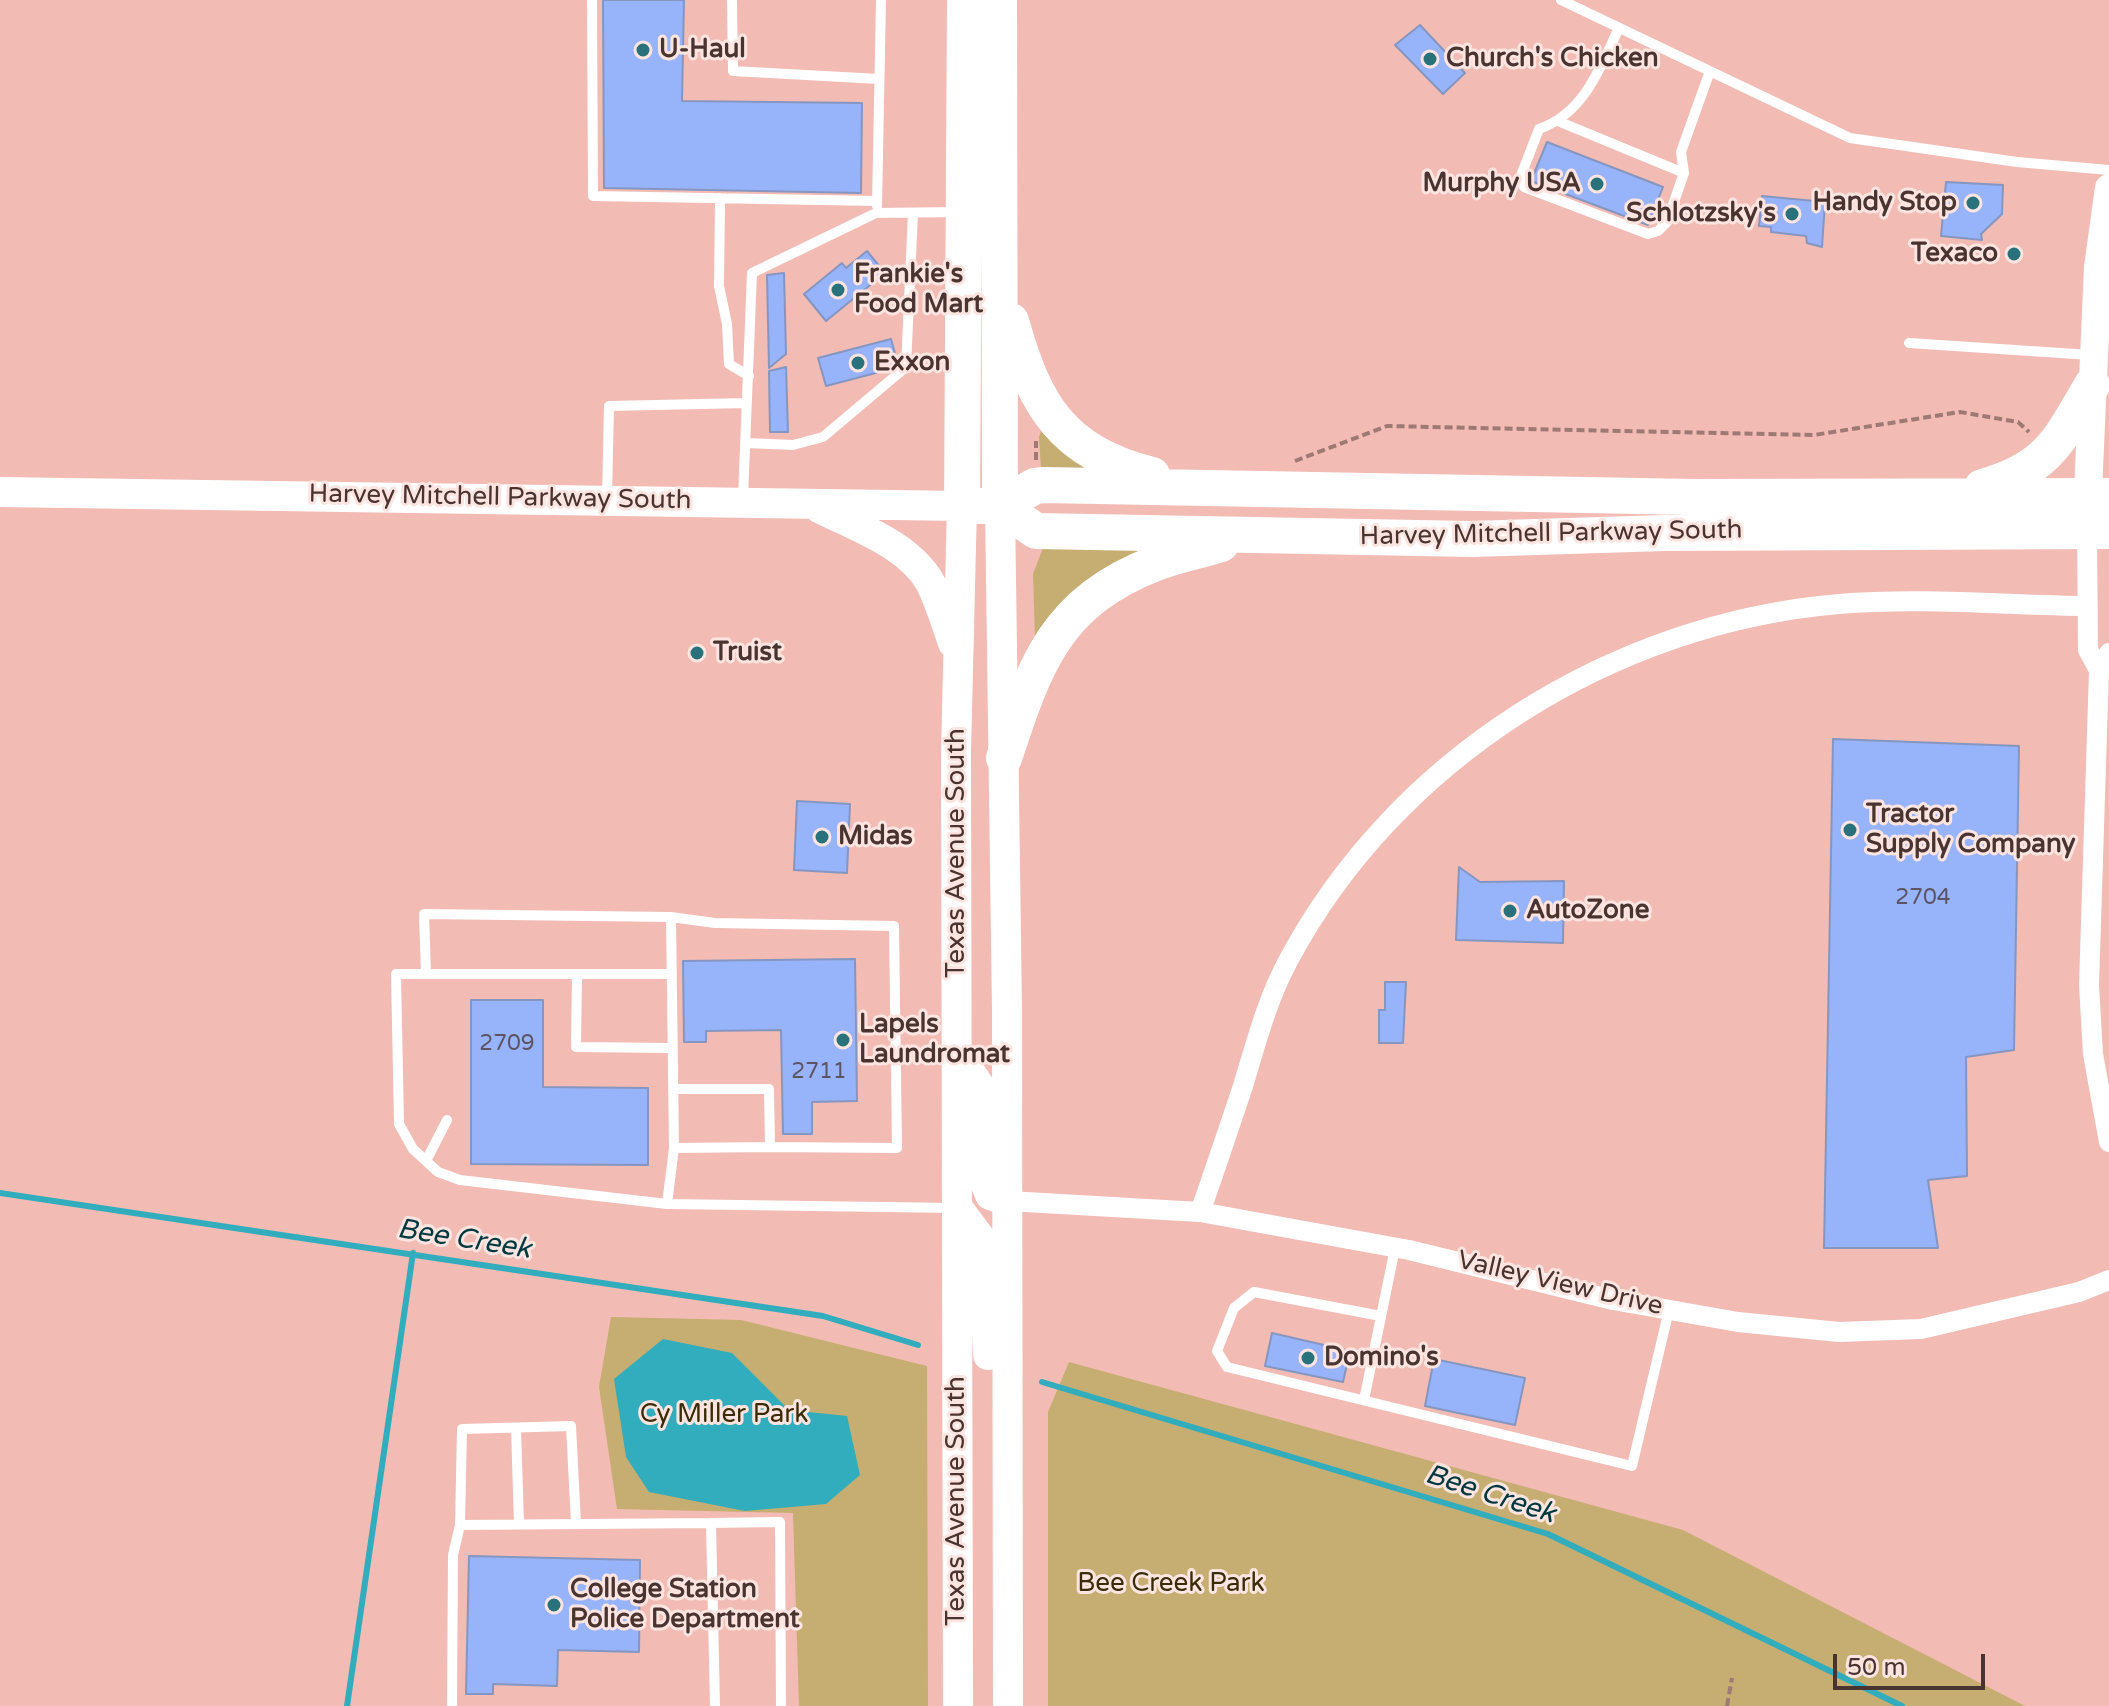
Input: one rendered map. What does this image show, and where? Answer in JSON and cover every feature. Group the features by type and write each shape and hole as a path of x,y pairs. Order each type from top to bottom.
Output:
{"highway":[{"name":"Texas Avenue South","path":"962,506 965,0"},
{"name":"Texas Avenue South","path":"999,0 1000,506"},
{"path":"1000,280 1036,395 1053,421 1073,440 1112,463 1197,487"},
{"path":"1953,496 2027,471 2051,450 2093,370"},
{"name":"Harvey Mitchell Parkway South","path":"962,506 1000,506 1035,486 1197,487 1693,497 1953,496 2098,514"},
{"name":"Harvey Mitchell Parkway South","path":"1000,506 1036,531 1472,539 2098,514"},
{"path":"1004,758 1032,674 1047,647 1076,612 1131,574 1159,562 1249,535"}],"main road":[{"name":"Harvey Mitchell Parkway South","path":"0,492 743,500 962,506"},
{"path":"810,503 914,561 930,582 960,662"},
{"name":"Texas Avenue South","path":"958,1706 956,752 962,506"},
{"name":"Texas Avenue South","path":"1000,506 1008,1201 1008,1706"},
{"path":"957,1052 983,1091 982,1175 990,1195 1008,1201"},
{"path":"958,1208 984,1243 987,1354 1008,1388"}],"street":[{"path":"2109,188 2098,267 2093,370 2098,514 2087,606 2088,650 2104,662 2089,985 2093,1054 2109,1142"},
{"path":"1200,1212 1261,1023 1288,961 1348,868 1387,821 1434,777 1538,701 1599,669 1661,642 1731,622 1851,604 2087,606"},
{"name":"Valley View Drive","path":"1008,1201 1200,1212 1395,1248 1669,1310 1738,1322 1839,1332 1921,1329 2079,1292 2109,1280"}],"lane":[{"path":"592,0 593,196 877,201"},
{"path":"732,0 733,71 879,79"},
{"path":"876,213 881,0"},
{"path":"1561,0 1618,30 1850,138 2017,162 2109,170"},
{"path":"1618,30 1590,90 1560,122 1539,129 1520,178 1524,187 1648,234 1658,231 1667,222 1684,173 1681,152 1710,71"},
{"path":"1560,122 1684,173"},
{"path":"720,198 719,286 727,324 729,364 749,376"},
{"path":"743,500 752,273 876,213 964,212"},
{"path":"746,443 793,445 823,437 906,367 913,213"},
{"path":"1909,343 2093,370"},
{"path":"607,499 609,406 747,403"},
{"path":"426,974 424,914 671,917 715,923 894,926 897,1148 674,1148"},
{"path":"667,1204 674,1148 671,917"},
{"path":"671,974 396,974 399,1124 413,1149 438,1172 460,1180 667,1204 958,1208"},
{"path":"577,974 576,1047 672,1048"},
{"path":"673,1089 769,1089 770,1147"},
{"path":"426,1161 447,1120"},
{"path":"1364,1400 1395,1248"},
{"path":"1381,1316 1254,1292 1234,1308 1217,1351 1227,1367 1632,1466 1669,1310"},
{"path":"452,1706 453,1555 460,1525 462,1429 571,1426 576,1524"},
{"path":"516,1428 519,1524"},
{"path":"460,1525 780,1522 781,1706"},
{"path":"711,1523 715,1706"}],"path":[{"path":"1283,462 1294,462 1387,426 1814,435 1960,412 2018,422 2051,450"},
{"path":"1035,467 1036,432"},
{"path":"1727,1706 1732,1678"}],"green space":[{"path":"1042,429 1107,471 1041,468 1039,437"},
{"path":"1043,548 1155,549 1035,639 1033,574"},
{"name":"Cy Miller Park","path":"611,1317 741,1320 927,1366 928,1706 799,1706 793,1513 617,1509 599,1387"},
{"name":"Bee Creek Park","path":"1069,1362 1683,1530 2025,1706 1048,1706 1048,1412"}],"water":[{"path":"663,1339 732,1353 789,1410 847,1416 860,1475 826,1504 745,1511 649,1492 626,1457 614,1379"}],"building":[{"name":"U-Haul","path":"603,0 684,0 682,101 862,103 861,193 604,188"},
{"name":"Church's Chicken","path":"1420,25 1465,73 1443,94 1395,45"},
{"name":"Murphy USA","path":"1547,142 1663,187 1648,225 1531,181"},
{"name":"Handy Stop","path":"1946,182 2003,185 2002,214 1981,234 1982,240 1941,236"},
{"name":"Schlotzsky's","path":"1762,196 1825,202 1822,247 1807,243 1806,236 1771,232 1771,227 1759,226"},
{"path":"867,251 885,273 826,321 804,294 842,263 846,268"},
{"path":"784,273 786,354 769,368 767,275"},
{"name":"Exxon","path":"891,339 898,364 891,369 826,386 818,358"},
{"path":"786,367 788,432 770,432 769,371"},
{"path":"1833,739 2019,746 2014,1050 1966,1057 1967,1176 1928,1180 1938,1248 1824,1248"},
{"name":"Midas","path":"797,801 850,804 847,873 794,870"},
{"name":"AutoZone","path":"1459,867 1480,882 1564,881 1563,943 1456,940"},
{"path":"855,959 857,1101 812,1102 812,1134 783,1134 781,1030 706,1031 706,1042 684,1042 683,961"},
{"path":"1385,982 1406,982 1403,1043 1379,1043 1379,1010 1385,1010"},
{"path":"471,1000 543,1000 543,1087 648,1088 648,1165 471,1164"},
{"name":"Domino's","path":"1272,1333 1350,1351 1343,1382 1265,1366"},
{"path":"1434,1359 1525,1378 1515,1425 1425,1406"},
{"name":"College Station Police Department","path":"469,1556 640,1560 639,1652 558,1650 557,1686 493,1684 493,1694 466,1694"}],"waterway":[{"name":"Bee Creek","path":"0,1193 823,1316 918,1345"},
{"path":"347,1706 413,1253"},
{"name":"Bee Creek","path":"1042,1382 1548,1534 1902,1706"}],"place":[{"name":"U-Haul","path":"643,50"},
{"name":"Church's Chicken","path":"1430,59"},
{"name":"Murphy USA","path":"1597,184"},
{"name":"Handy Stop","path":"1973,203"},
{"name":"Schlotzsky's","path":"1792,214"},
{"name":"Texaco","path":"2014,254"},
{"name":"Frankie's Food Mart","path":"838,290"},
{"name":"Exxon","path":"858,363"},
{"name":"Truist","path":"697,653"},
{"name":"Tractor Supply Company","path":"1850,830"},
{"name":"Midas","path":"822,837"},
{"name":"AutoZone","path":"1510,911"},
{"name":"Lapels Laundromat","path":"843,1040"},
{"name":"Domino's","path":"1308,1358"},
{"name":"College Station Police Department","path":"554,1605"}]}
